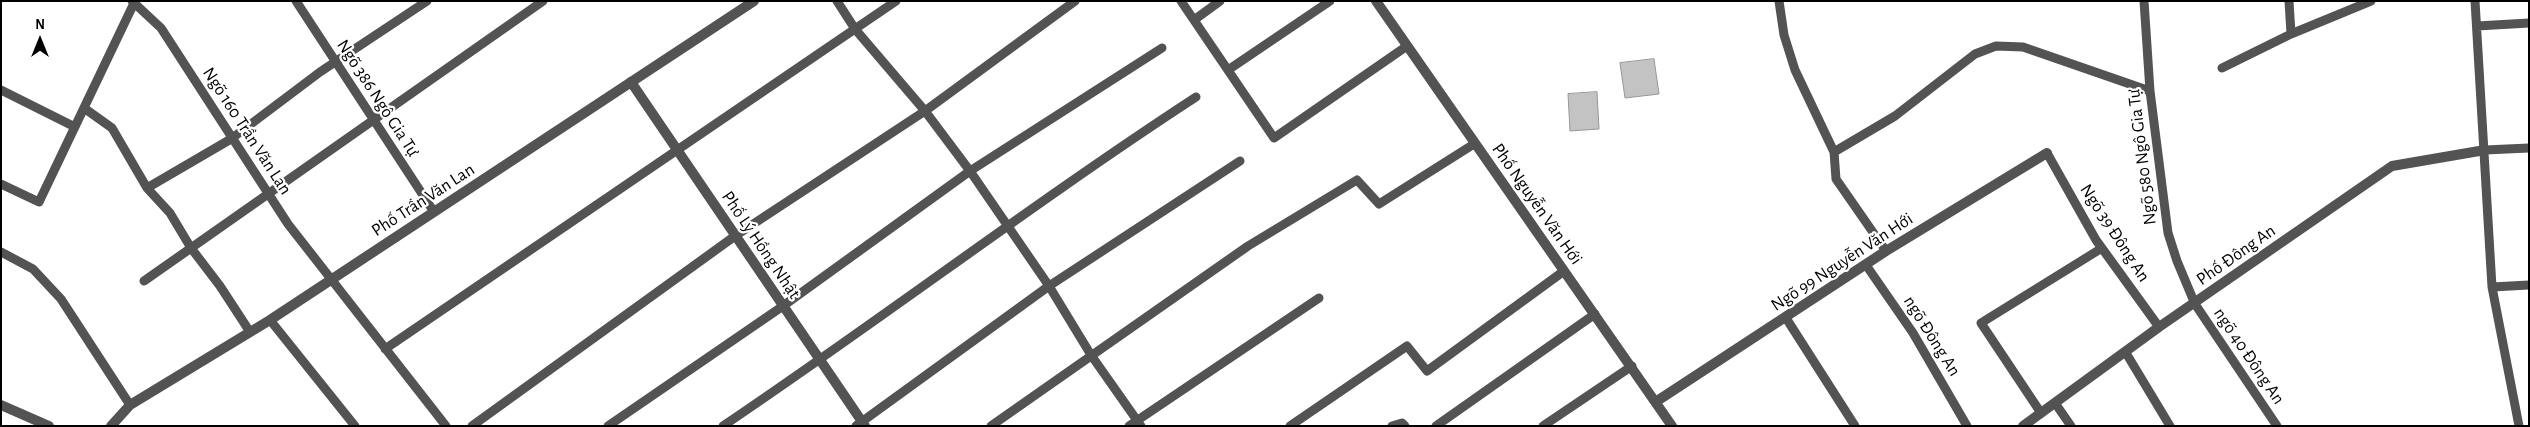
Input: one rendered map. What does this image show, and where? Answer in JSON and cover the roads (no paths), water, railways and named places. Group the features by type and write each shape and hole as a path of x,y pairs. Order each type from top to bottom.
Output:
{"street":[{"name":"Phố Trần Văn Lan","path":"111,426 130,405 270,320 754,1"},
{"name":"Phố Nguyễn Văn Hới","path":"1376,1 1474,144 1657,401 1672,426"},
{"name":"Phố Lý Hồng Nhật","path":"631,82 820,360 861,424"},
{"name":"Phố Đông An","path":"2023,426 2126,353 2159,327 2195,304 2392,166 2484,150"},
{"name":"Ngõ 99 Nguyễn Văn Hới","path":"1657,401 1886,251 2047,153"},
{"path":"1,405 49,426"}],"lane":[{"name":"Ngõ 386 Ngô Gia Tự","path":"296,1 434,212"},
{"path":"147,188 231,139 335,63 427,1"},
{"path":"144,281 543,1"},
{"path":"837,1 855,29 925,111 970,171 1049,286 1136,424 1319,298"},
{"path":"385,349 896,1"},
{"path":"472,426 736,236 925,111 1075,1"},
{"path":"1181,1 1274,138 1407,46"},
{"path":"1194,20 1220,1"},
{"path":"1228,70 1330,1"},
{"path":"1779,1 1784,35 1794,70 1834,152 1836,179 1886,251"},
{"name":"Ngõ 580 Ngô Gia Tự","path":"2144,1 2150,91 2168,232 2177,261 2195,304"},
{"path":"2289,1 2291,34"},
{"path":"2222,68 2291,34 2371,1"},
{"path":"2475,1 2492,287 2519,426"},
{"path":"1,184 40,202 134,2"},
{"name":"Ngõ 160 Trần Văn Lan","path":"134,2 161,28 267,194 330,280 446,426"},
{"path":"2477,26 2529,23"},
{"path":"1834,152 1894,116 1975,54 1996,46 2023,47 2150,91"},
{"path":"608,426 783,306 970,171 1162,48"},
{"path":"1,90 76,127"},
{"path":"723,426 820,360 1006,225 1196,97"},
{"path":"84,108 112,128 147,188 170,212 191,248 225,292 250,332"},
{"path":"991,426 1248,246 1357,180 1380,204 1474,144"},
{"path":"2484,150 2529,148"},
{"name":"Ngõ 39 Đông An","path":"2047,153 2102,248 2159,327"},
{"path":"861,424 1049,286 1240,161"},
{"path":"2041,413 1982,323 2102,248"},
{"path":"1,252 34,269 61,299 130,405"},
{"name":"ngõ Đông An","path":"1866,265 1913,332 1967,426"},
{"path":"1290,426 1407,346 1427,371 1564,271"},
{"path":"2492,287 2529,285"},
{"name":"ngõ 40 Đông An","path":"2195,304 2277,426"},
{"path":"1436,426 1595,314"},
{"path":"1786,318 1855,426"},
{"path":"270,320 355,426"},
{"path":"2126,353 2170,426"},
{"path":"1543,426 1632,366"},
{"path":"2055,403 2071,426"},
{"path":"1392,426 1402,423 1406,426"}]}
